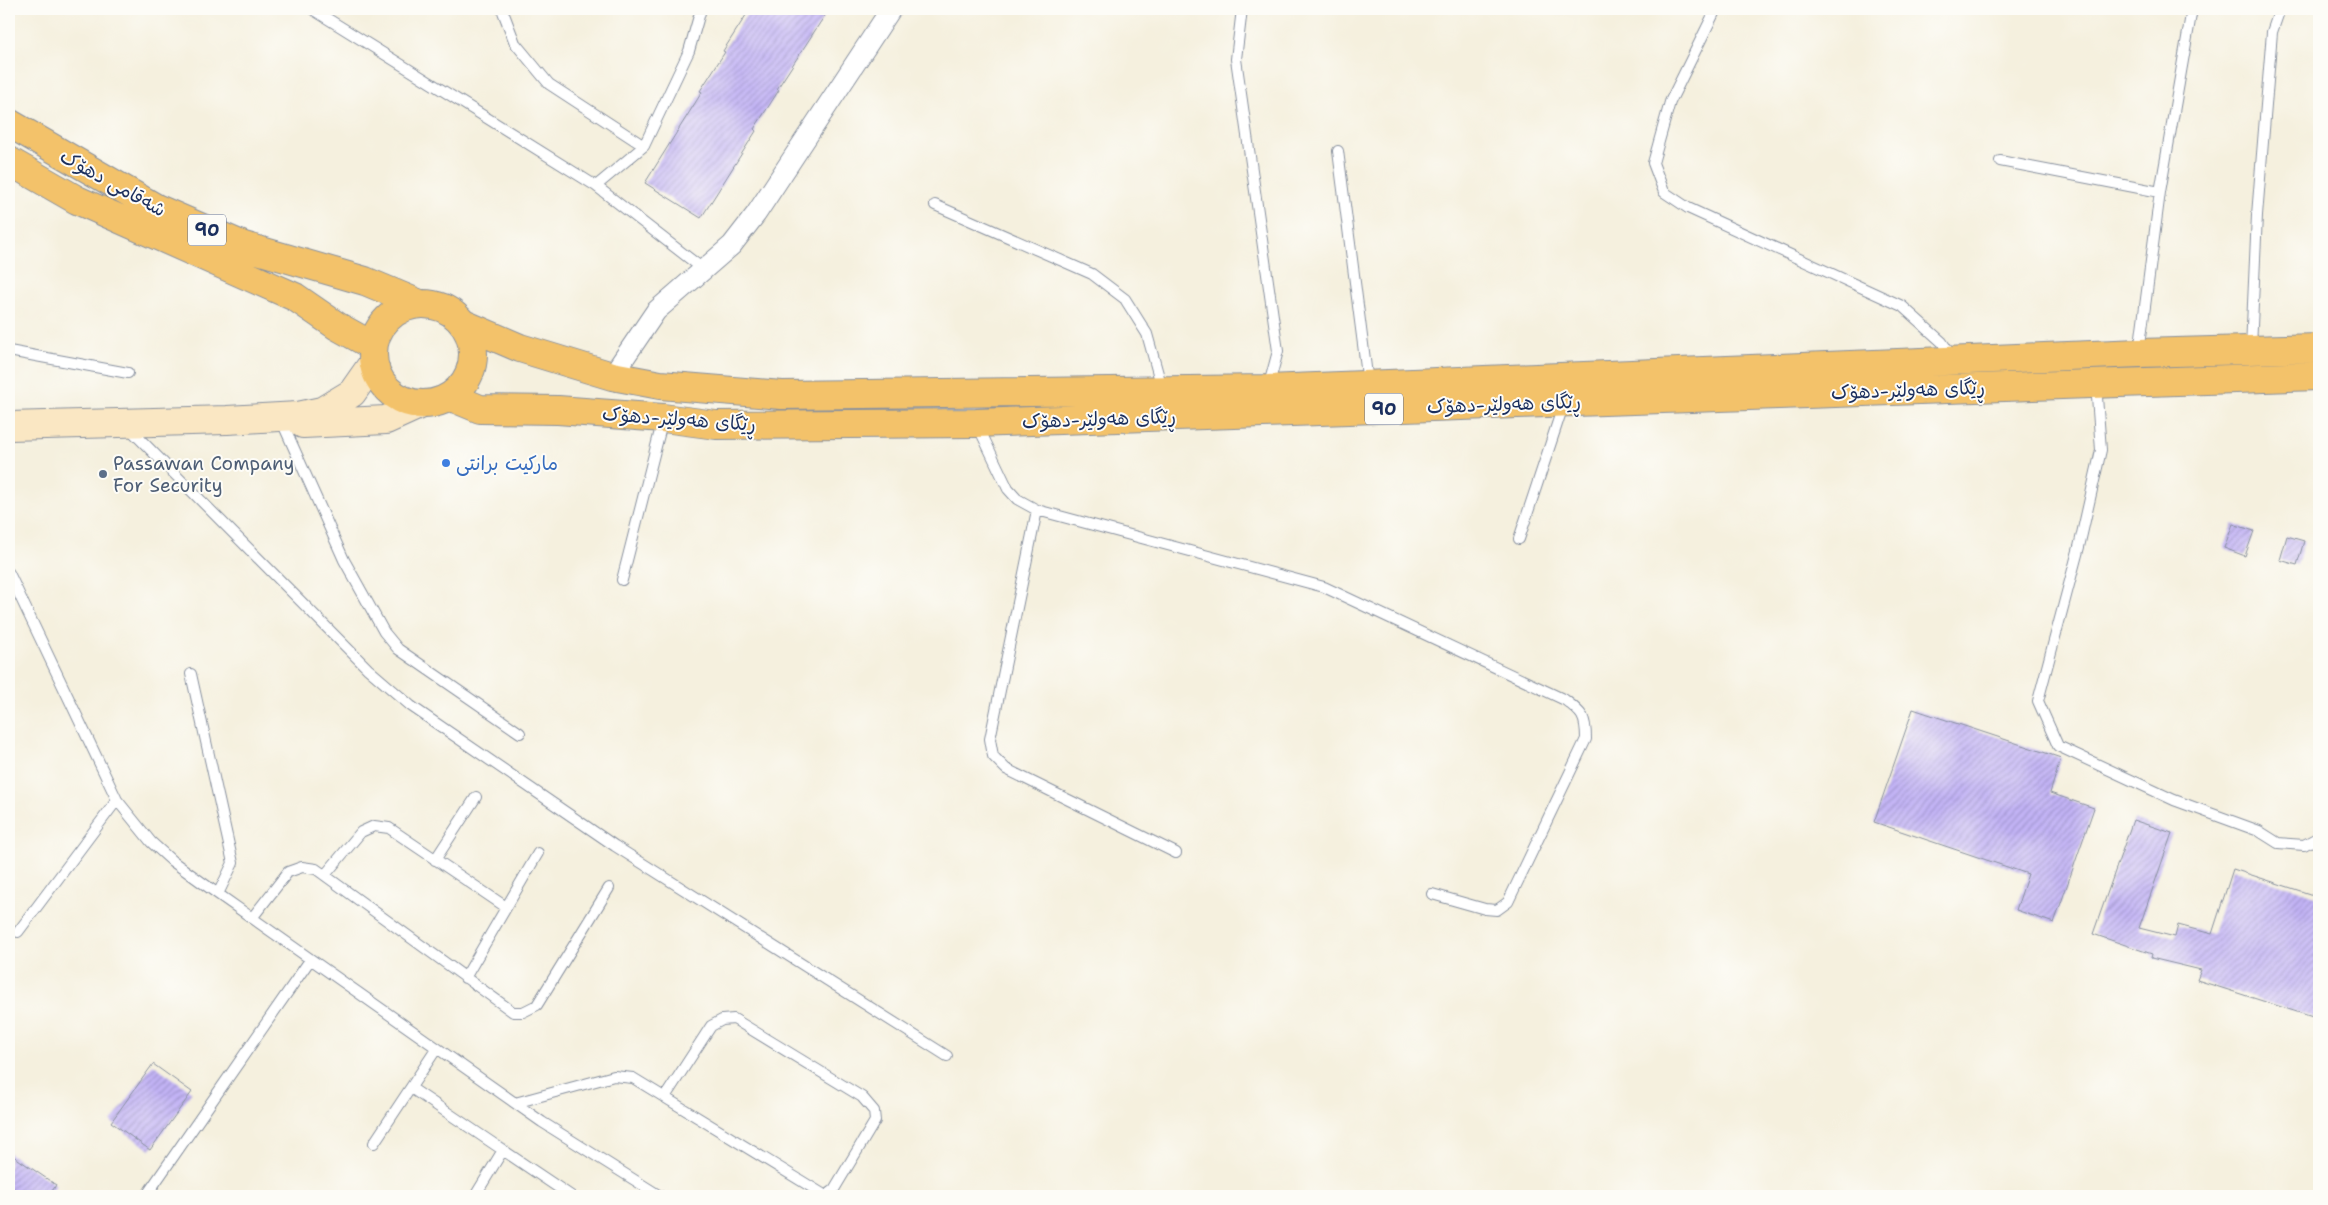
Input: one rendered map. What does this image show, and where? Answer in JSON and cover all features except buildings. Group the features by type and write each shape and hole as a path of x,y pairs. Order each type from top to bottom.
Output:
{"highway":[{"name":"شەقامی دهۆک","path":"9,122 156,208 244,246 365,281 420,304"},
{"name":"شەقامی دهۆک","path":"9,161 77,200 295,296 373,354"},
{"name":"90","path":"420,304 436,305 452,312 464,324"},
{"path":"420,304 404,308 389,317 379,330 373,354 378,378 389,392 403,401 419,405 436,404 451,397 463,386 472,371 474,355 472,338 464,324"},
{"name":"ڕێگای هەولێر-دهۆک","path":"464,324 520,348 612,376 660,385 782,395 1268,389 1954,360 2319,348"},
{"name":"ڕێگای هەولێر-دهۆک","path":"451,397 480,409 558,410 663,418 716,425 976,423 2319,376"}],"street":[{"path":"612,376 656,311 732,245 756,214 891,9"},
{"path":"9,426 227,420 298,416 322,411 352,393 373,354"},
{"path":"227,420 283,424 386,420 419,405"}],"lane":[{"path":"312,9 596,186 704,269"},
{"path":"502,9 515,43 549,84 644,146"},
{"path":"596,186 644,146 689,51 701,9"},
{"path":"1242,9 1236,59 1278,351 1268,389"},
{"path":"1716,9 1670,102 1653,163 1664,192 1688,208 1902,306 1942,342 1954,360"},
{"path":"2139,353 2160,192 2192,9"},
{"path":"2251,349 2257,215 2272,32 2280,9"},
{"path":"1338,151 1368,384"},
{"path":"2000,161 2160,192"},
{"path":"936,206 1092,274 1125,299 1146,334 1163,391"},
{"path":"9,352 128,373"},
{"path":"2096,384 2101,450 2079,547 2038,701 2058,746 2174,800 2259,831 2278,843 2304,845 2319,837"},
{"path":"1519,539 1564,402"},
{"path":"622,580 663,418"},
{"path":"123,422 368,669 412,706 615,846 947,1056"},
{"path":"976,423 1008,489 1017,499 1037,510 1324,587 1565,700 1579,711 1586,722 1586,739 1508,902 1497,910 1485,909 1432,894"},
{"path":"283,424 344,560 384,632 398,649 520,733"},
{"path":"1037,510 990,739 993,756 1006,769 1176,853"},
{"path":"9,573 117,800 151,842 172,861 310,960 515,1103 660,1196"},
{"path":"191,674 233,863 218,894"},
{"path":"436,860 476,797"},
{"path":"18,932 117,800"},
{"path":"325,875 361,832 374,826 389,828 506,907"},
{"path":"465,978 538,853"},
{"path":"252,918 288,872 302,867 316,869 512,1012 522,1012 536,1004 609,888"},
{"path":"146,1196 310,960"},
{"path":"515,1103 614,1076 633,1078 826,1196 833,1191 875,1121 874,1111 862,1097 734,1019 722,1020 711,1026 665,1097"},
{"path":"374,1143 437,1048"},
{"path":"411,1088 571,1196"},
{"path":"475,1196 503,1150"}],"place":[{"name":"مارکیت برانتی","path":"446,463"},
{"name":"Passawan Company For Security","path":"103,474"}]}
